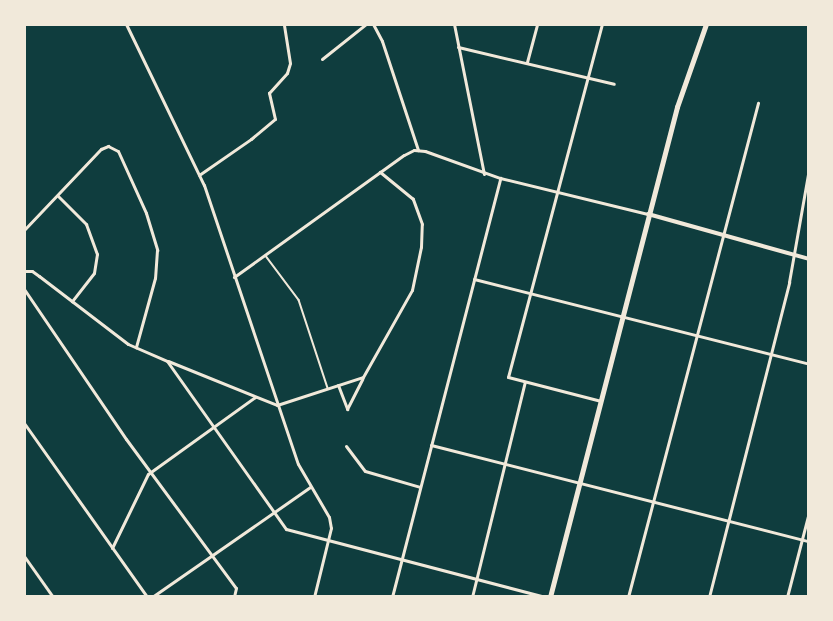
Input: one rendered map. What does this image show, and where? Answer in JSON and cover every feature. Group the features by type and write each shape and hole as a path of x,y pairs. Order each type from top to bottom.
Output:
{"main road":[{"path":"550,597 677,107 706,24"}],"street":[{"path":"126,24 149,76 199,175 298,464 329,517 328,541 314,597"},
{"path":"199,175 251,139 275,119 269,93 287,73 290,63 284,24"},
{"path":"322,59 366,24"},
{"path":"373,24 382,41 418,150"},
{"path":"454,24 484,174"},
{"path":"527,62 537,24"},
{"path":"601,401 508,377 586,76 602,24"},
{"path":"458,47 614,84"},
{"path":"628,597 758,103"},
{"path":"24,231 101,149 108,146 118,151 146,213 157,250 156,273 136,347"},
{"path":"234,277 404,155 418,150 484,174 648,214 809,259"},
{"path":"709,597 795,255 809,168"},
{"path":"338,385 347,409 412,290 422,224 413,199 380,172"},
{"path":"392,597 500,178"},
{"path":"57,195 86,224 97,254 94,273 72,301"},
{"path":"24,271 32,271 136,347 278,405 363,377"},
{"path":"473,279 809,364"},
{"path":"24,290 151,472 236,588 234,597"},
{"path":"167,361 286,530 545,597"},
{"path":"472,597 525,382"},
{"path":"112,548 151,472 255,397"},
{"path":"24,423 147,597"},
{"path":"431,445 506,466 809,541"},
{"path":"346,446 365,471 420,487"},
{"path":"152,597 310,487"},
{"path":"787,597 809,512"},
{"path":"24,556 53,597"}],"lane":[{"path":"266,255 299,300 328,389"}]}
